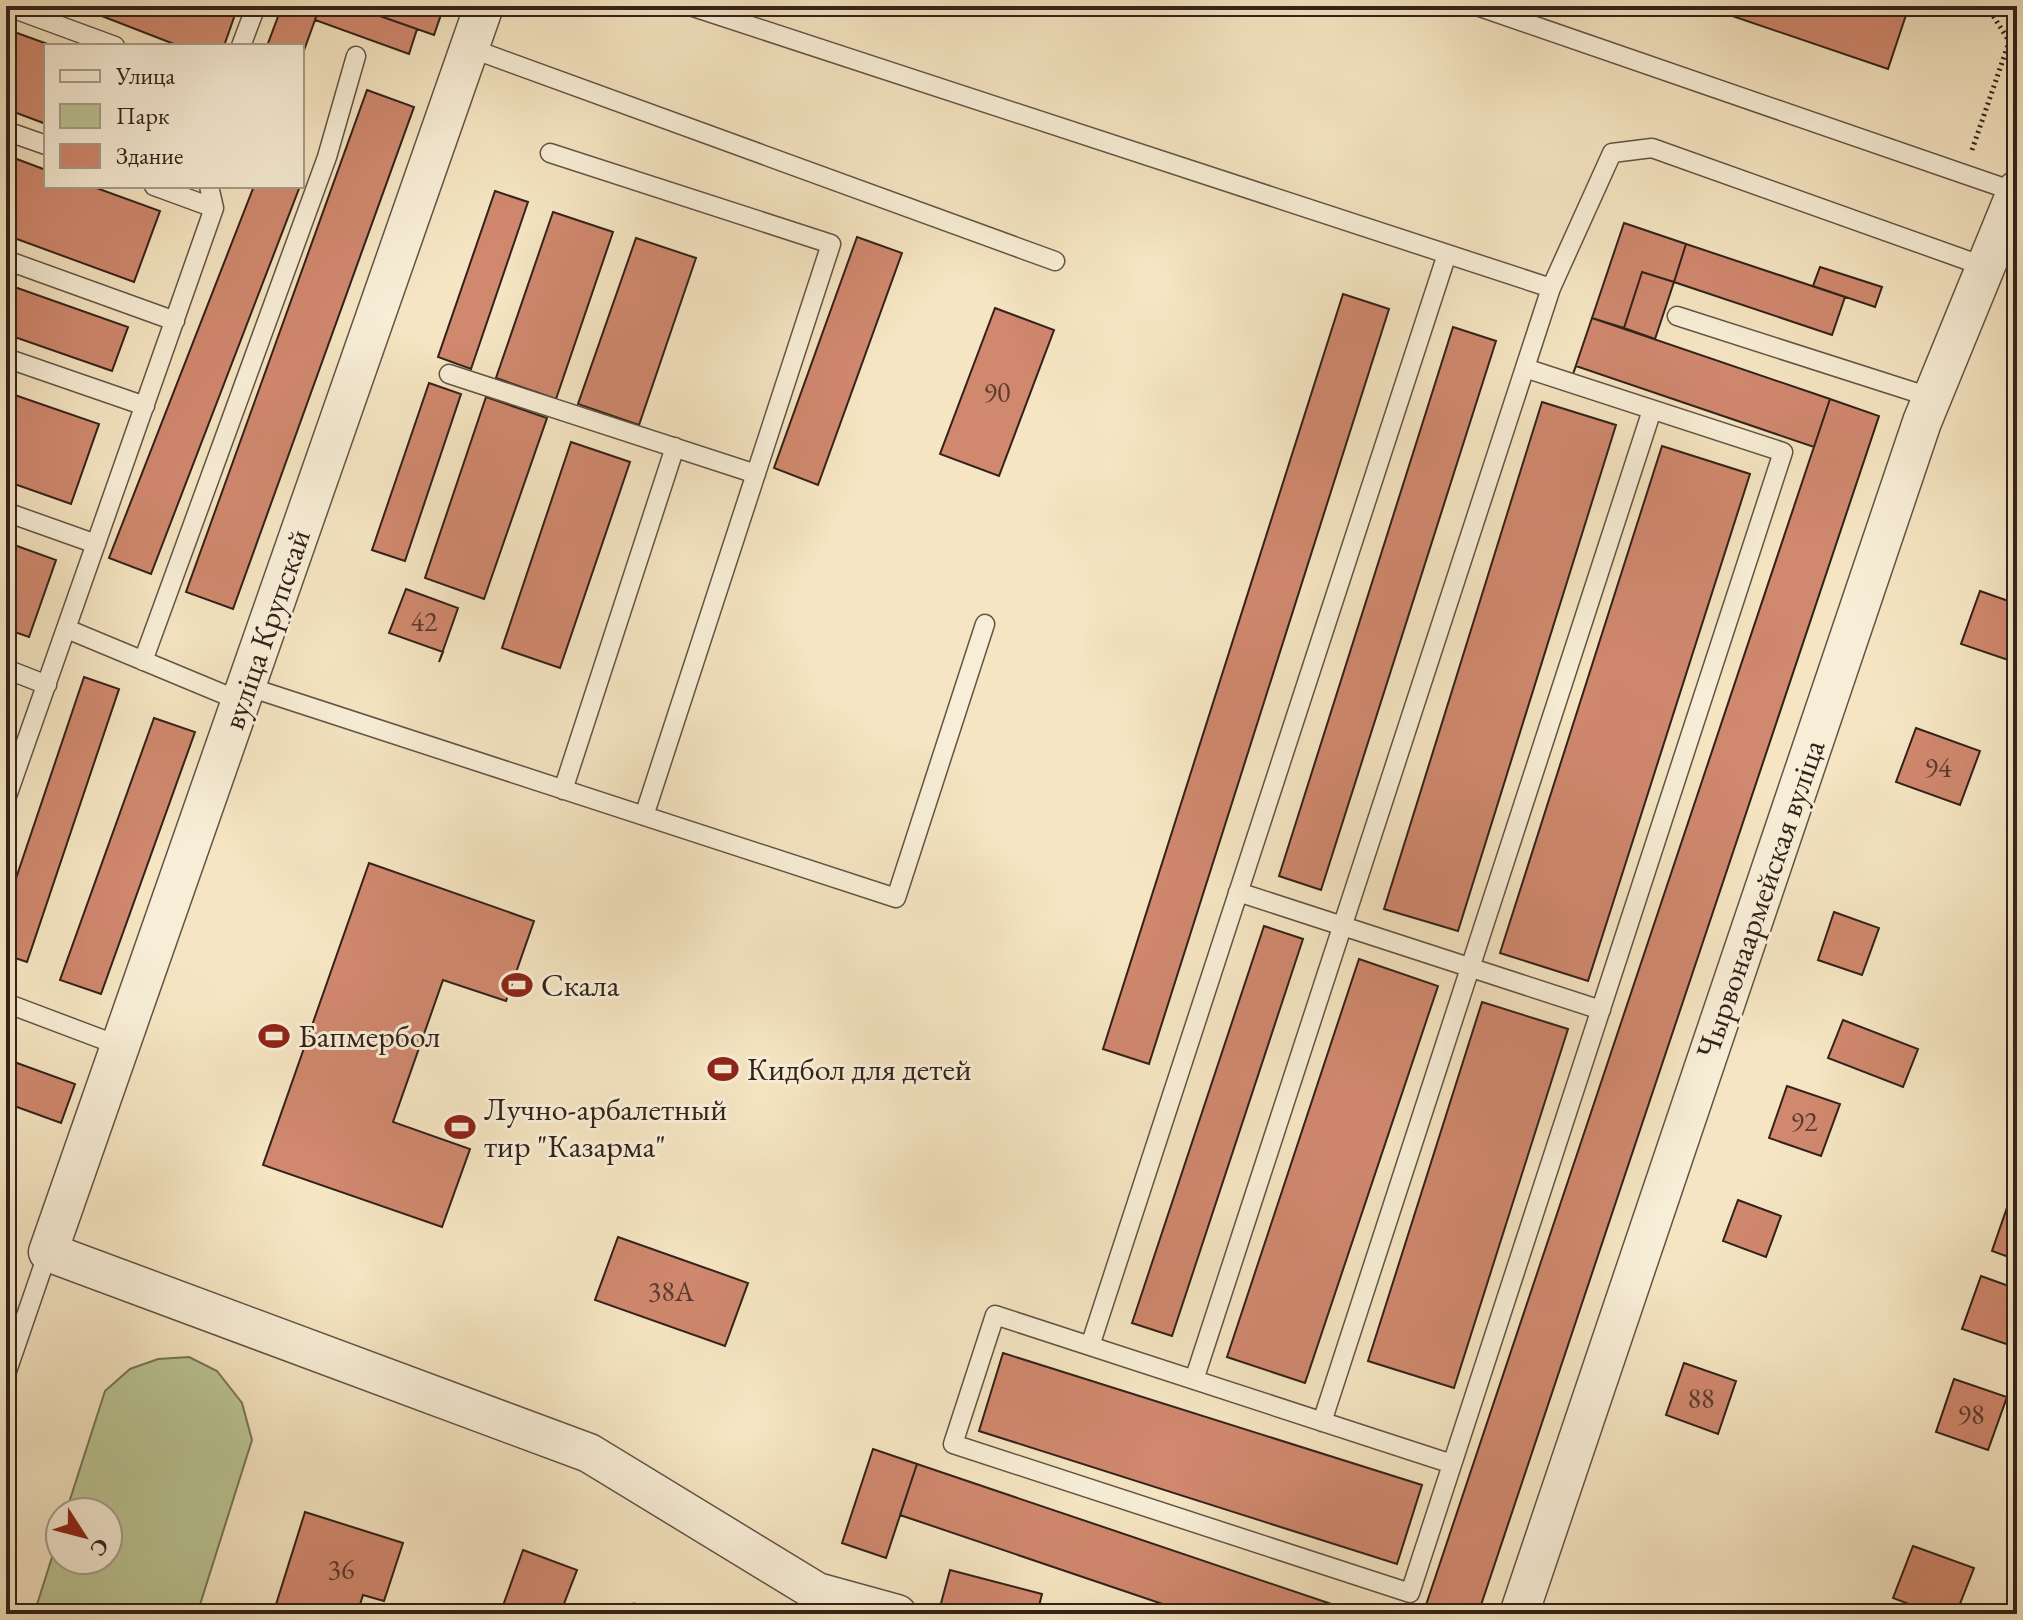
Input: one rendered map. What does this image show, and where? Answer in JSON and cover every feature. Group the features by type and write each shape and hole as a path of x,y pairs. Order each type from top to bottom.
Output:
{"street":[{"name":"вуліца Крупскай","path":"48,1252 484,6"},
{"name":"Чырвонаармейская вуліца","path":"1519,1614 1922,422 2017,191"},
{"path":"48,1252 589,1453 817,1592 897,1614"}],"lane":[{"path":"6,6 110,44"},
{"path":"242,44 256,6"},
{"path":"690,6 1551,288"},
{"path":"1477,6 2017,191"},
{"path":"470,48 1055,261"},
{"path":"143,661 327,157 356,56"},
{"path":"6,131 44,144"},
{"path":"1194,1380 1551,288 1612,153 1652,148 1986,267"},
{"path":"550,153 831,244 644,816"},
{"path":"159,188 214,208"},
{"path":"6,799 214,208 209,188"},
{"path":"1090,1346 1447,254"},
{"path":"6,260 175,321"},
{"path":"1677,316 1933,398"},
{"path":"6,358 145,406"},
{"path":"1452,1464 995,1315 953,1444 1410,1593 1783,452 1525,368"},
{"path":"449,374 756,474"},
{"path":"1322,1422 1652,410"},
{"path":"563,790 675,447"},
{"path":"6,512 96,544"},
{"path":"67,629 143,661 243,694 563,790 896,898 985,624"},
{"path":"6,669 47,685"},
{"path":"1238,892 1601,1010"},
{"path":"6,1003 120,1046"},
{"path":"6,1374 48,1252"}],"path":[{"path":"1987,6 2009,41 2017,44"},
{"path":"1964,174 2017,19"}],"green space":[{"path":"189,1357 217,1371 242,1403 252,1440 197,1614 34,1614 46,1576 124,1576 124,1496 71,1496 105,1391 130,1369 158,1359"}],"building":[{"path":"76,6 238,6 225,44 174,44"},
{"path":"282,6 320,6 304,50 304,44 268,44"},
{"path":"320,6 383,6 380,16 417,29 409,54 315,20"},
{"path":"383,6 444,6 434,35 380,16"},
{"path":"1703,6 1909,6 1888,69"},
{"path":"6,29 47,44 44,44 44,123 6,109"},
{"path":"367,90 414,107 233,609 186,592"},
{"path":"6,155 44,169 44,188 97,188 160,211 134,282 6,235"},
{"path":"253,188 299,188 151,574 109,558"},
{"path":"495,191 528,202 471,369 438,357"},
{"path":"553,212 613,232 556,399 496,378"},
{"path":"1624,223 1686,244 1674,282 1642,272 1624,328 1592,318"},
{"path":"857,237 902,253 818,485 774,468"},
{"path":"636,238 696,258 639,425 578,404"},
{"path":"1686,244 1845,297 1832,335 1674,282"},
{"path":"1820,267 1882,287 1875,307 1813,286"},
{"path":"1642,272 1674,282 1655,339 1624,328"},
{"path":"6,284 128,327 112,371 6,334"},
{"path":"1343,294 1389,309 1149,1064 1103,1049"},
{"path":"995,308 1054,330 999,476 940,454"},
{"path":"1592,318 1830,399 1814,447 1576,366 1573,374"},
{"path":"1453,327 1496,341 1321,890 1279,876"},
{"path":"429,383 461,394 405,561 372,550"},
{"path":"6,392 99,424 71,504 6,481"},
{"path":"486,397 547,418 484,599 425,578"},
{"path":"1830,399 1879,416 1478,1614 1423,1614"},
{"path":"1542,402 1616,425 1458,931 1384,909"},
{"path":"571,442 630,462 560,668 502,648"},
{"path":"1662,446 1750,474 1588,981 1500,953"},
{"path":"6,542 56,560 29,637 6,629"},
{"path":"406,589 458,608 443,652 389,633"},
{"path":"1980,591 2017,604 2017,653 2014,662 1961,644"},
{"path":"84,677 119,689 27,962 6,955 6,908"},
{"path":"154,718 195,732 101,994 60,980"},
{"path":"1916,728 1980,751 1960,805 1896,782"},
{"path":"369,863 534,921 506,1001 443,980 393,1122 470,1149 442,1227 263,1165"},
{"path":"1834,912 1879,928 1862,975 1818,960"},
{"path":"1264,926 1303,939 1172,1336 1132,1323"},
{"path":"1359,959 1438,986 1305,1383 1227,1357"},
{"path":"1482,1002 1568,1029 1454,1388 1368,1361"},
{"path":"1843,1020 1918,1049 1903,1087 1828,1058"},
{"path":"6,1059 75,1084 61,1123 6,1103"},
{"path":"1787,1086 1840,1104 1821,1156 1769,1138"},
{"path":"2010,1199 2017,1201 2017,1260 1992,1251"},
{"path":"1738,1200 1781,1216 1766,1257 1723,1241"},
{"path":"618,1237 748,1283 725,1346 595,1300"},
{"path":"1981,1276 2017,1289 2015,1347 1962,1329"},
{"path":"1003,1353 1422,1485 1397,1564 979,1431"},
{"path":"1684,1363 1736,1381 1718,1434 1666,1415"},
{"path":"1954,1379 2007,1397 1988,1450 1936,1432"},
{"path":"873,1449 917,1464 886,1558 842,1543"},
{"path":"917,1464 1361,1614 1192,1614 900,1515"},
{"path":"305,1512 403,1543 384,1601 363,1595 357,1614 273,1614"},
{"path":"1913,1546 1974,1568 1956,1614 1935,1614 1893,1598"},
{"path":"523,1550 577,1570 560,1614 500,1614"},
{"path":"950,1570 1042,1594 1037,1614 967,1614 940,1607"}],"place":[{"name":"Скала","path":"517,985"},
{"name":"Бапмербол","path":"274,1036"},
{"name":"Кидбол для детей","path":"723,1069"},
{"name":"Лучно-арбалетный тир \"Казарма\"","path":"460,1127"}]}
